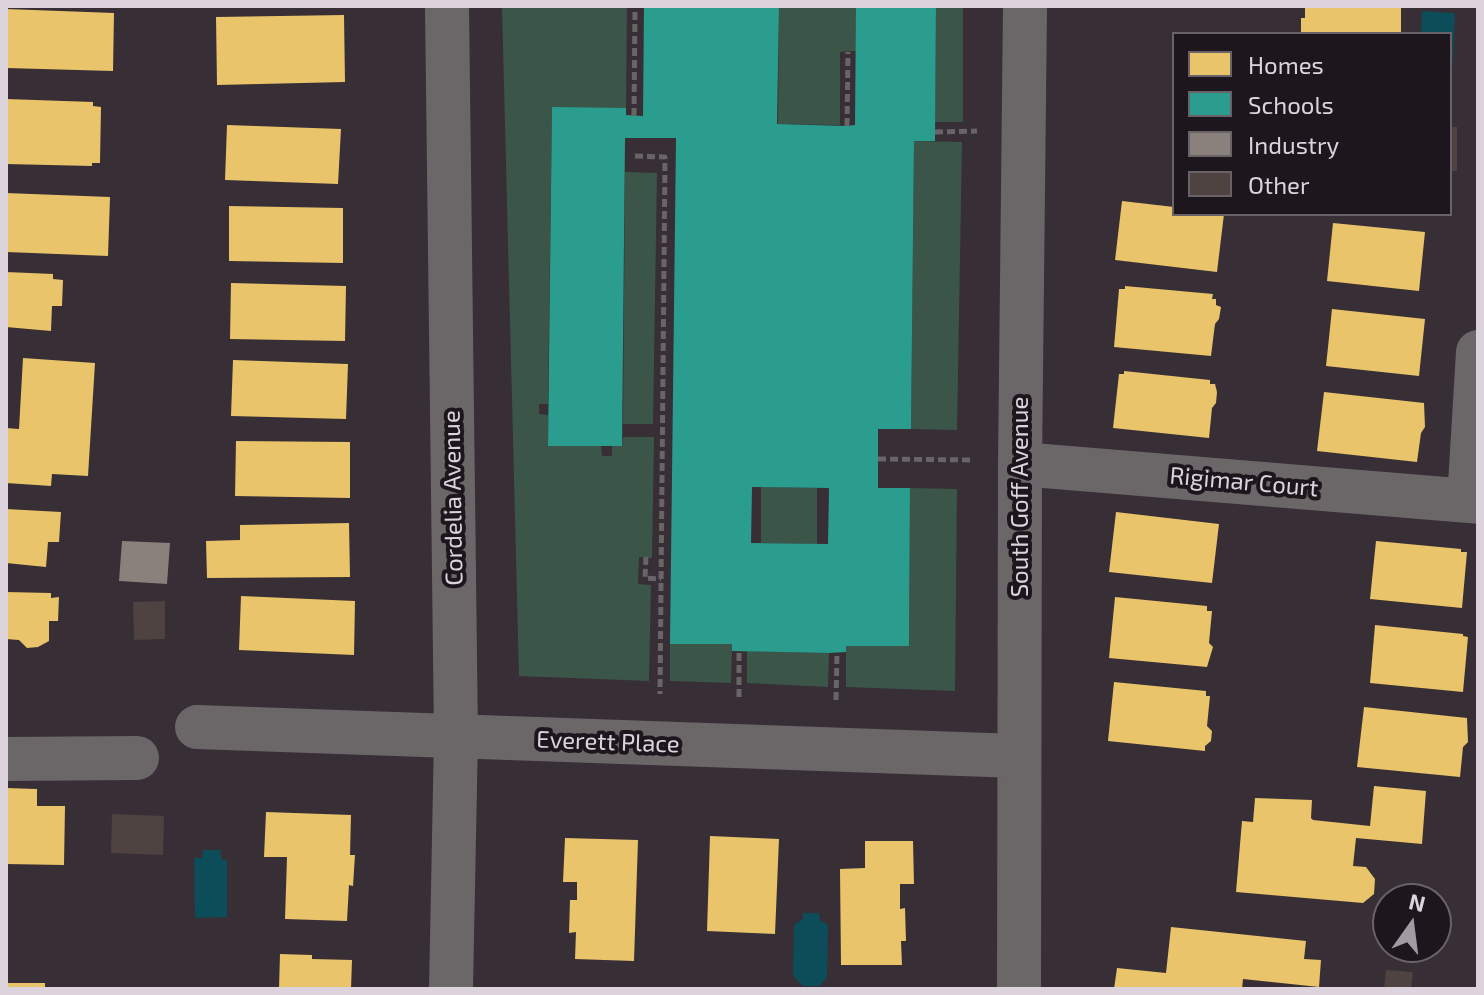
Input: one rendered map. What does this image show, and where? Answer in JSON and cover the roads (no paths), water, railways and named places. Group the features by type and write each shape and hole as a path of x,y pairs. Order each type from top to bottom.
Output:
{"street":[{"name":"Cordelia Avenue","path":"447,6 456,736 451,989"},
{"name":"South Goff Avenue","path":"1019,989 1018,756 1025,6"},
{"name":"Rigimar Court","path":"1020,464 1474,501 1478,352"},
{"name":"Everett Place","path":"197,727 1018,756"},
{"path":"6,759 137,758"}],"water":[{"path":"1422,11 1455,13 1452,75 1452,32 1421,32"},
{"path":"203,850 221,850 221,859 227,860 227,917 195,918 194,858 202,858"},
{"path":"803,913 819,913 820,920 828,925 827,977 820,986 803,986 793,976 794,925 803,919"}]}
